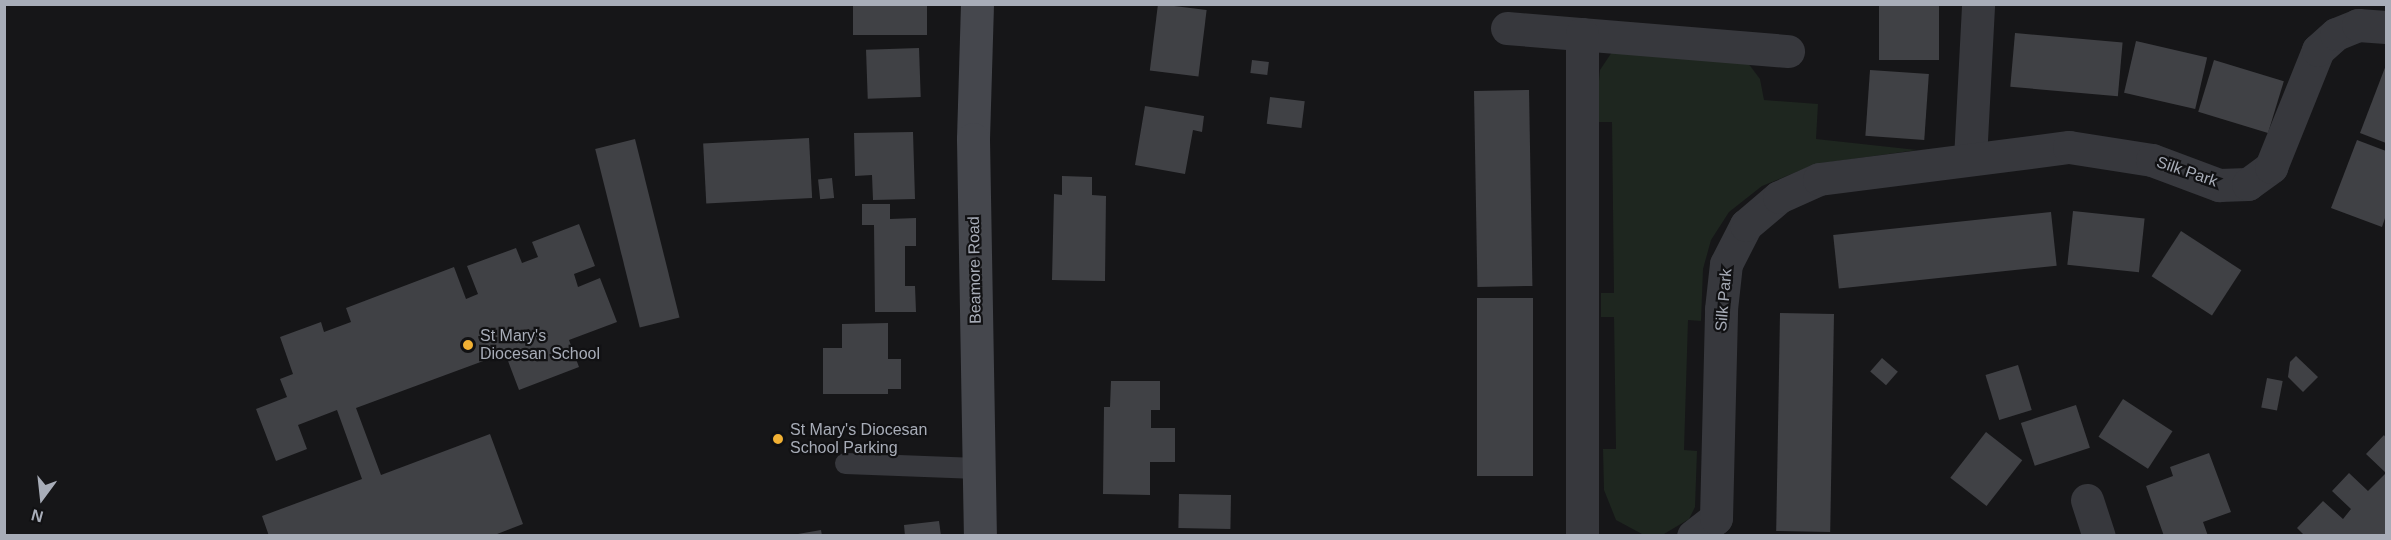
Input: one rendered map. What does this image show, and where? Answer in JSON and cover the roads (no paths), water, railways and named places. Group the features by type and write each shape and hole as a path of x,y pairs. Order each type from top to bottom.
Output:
{"main road":[{"name":"Beamore Road","path":"977,4 973,139 977,468 980,536"}],"street":[{"path":"1970,159 1978,4"},
{"name":"Silk Park","path":"1693,536 1716,518 1721,309 1725,264 1746,225 1779,197 1819,179 2069,147 2152,159 2219,185 2247,184 2271,167 2319,50 2336,34 2358,25 2386,27"},
{"path":"1507,28 1788,51"},
{"path":"1582,34 1582,536"},
{"path":"2087,500 2099,536"}],"lane":[{"path":"844,464 977,468"}],"place":[{"name":"St Mary's Diocesan School","path":"468,345"},
{"name":"St Mary's Diocesan School Parking","path":"778,439"}]}
